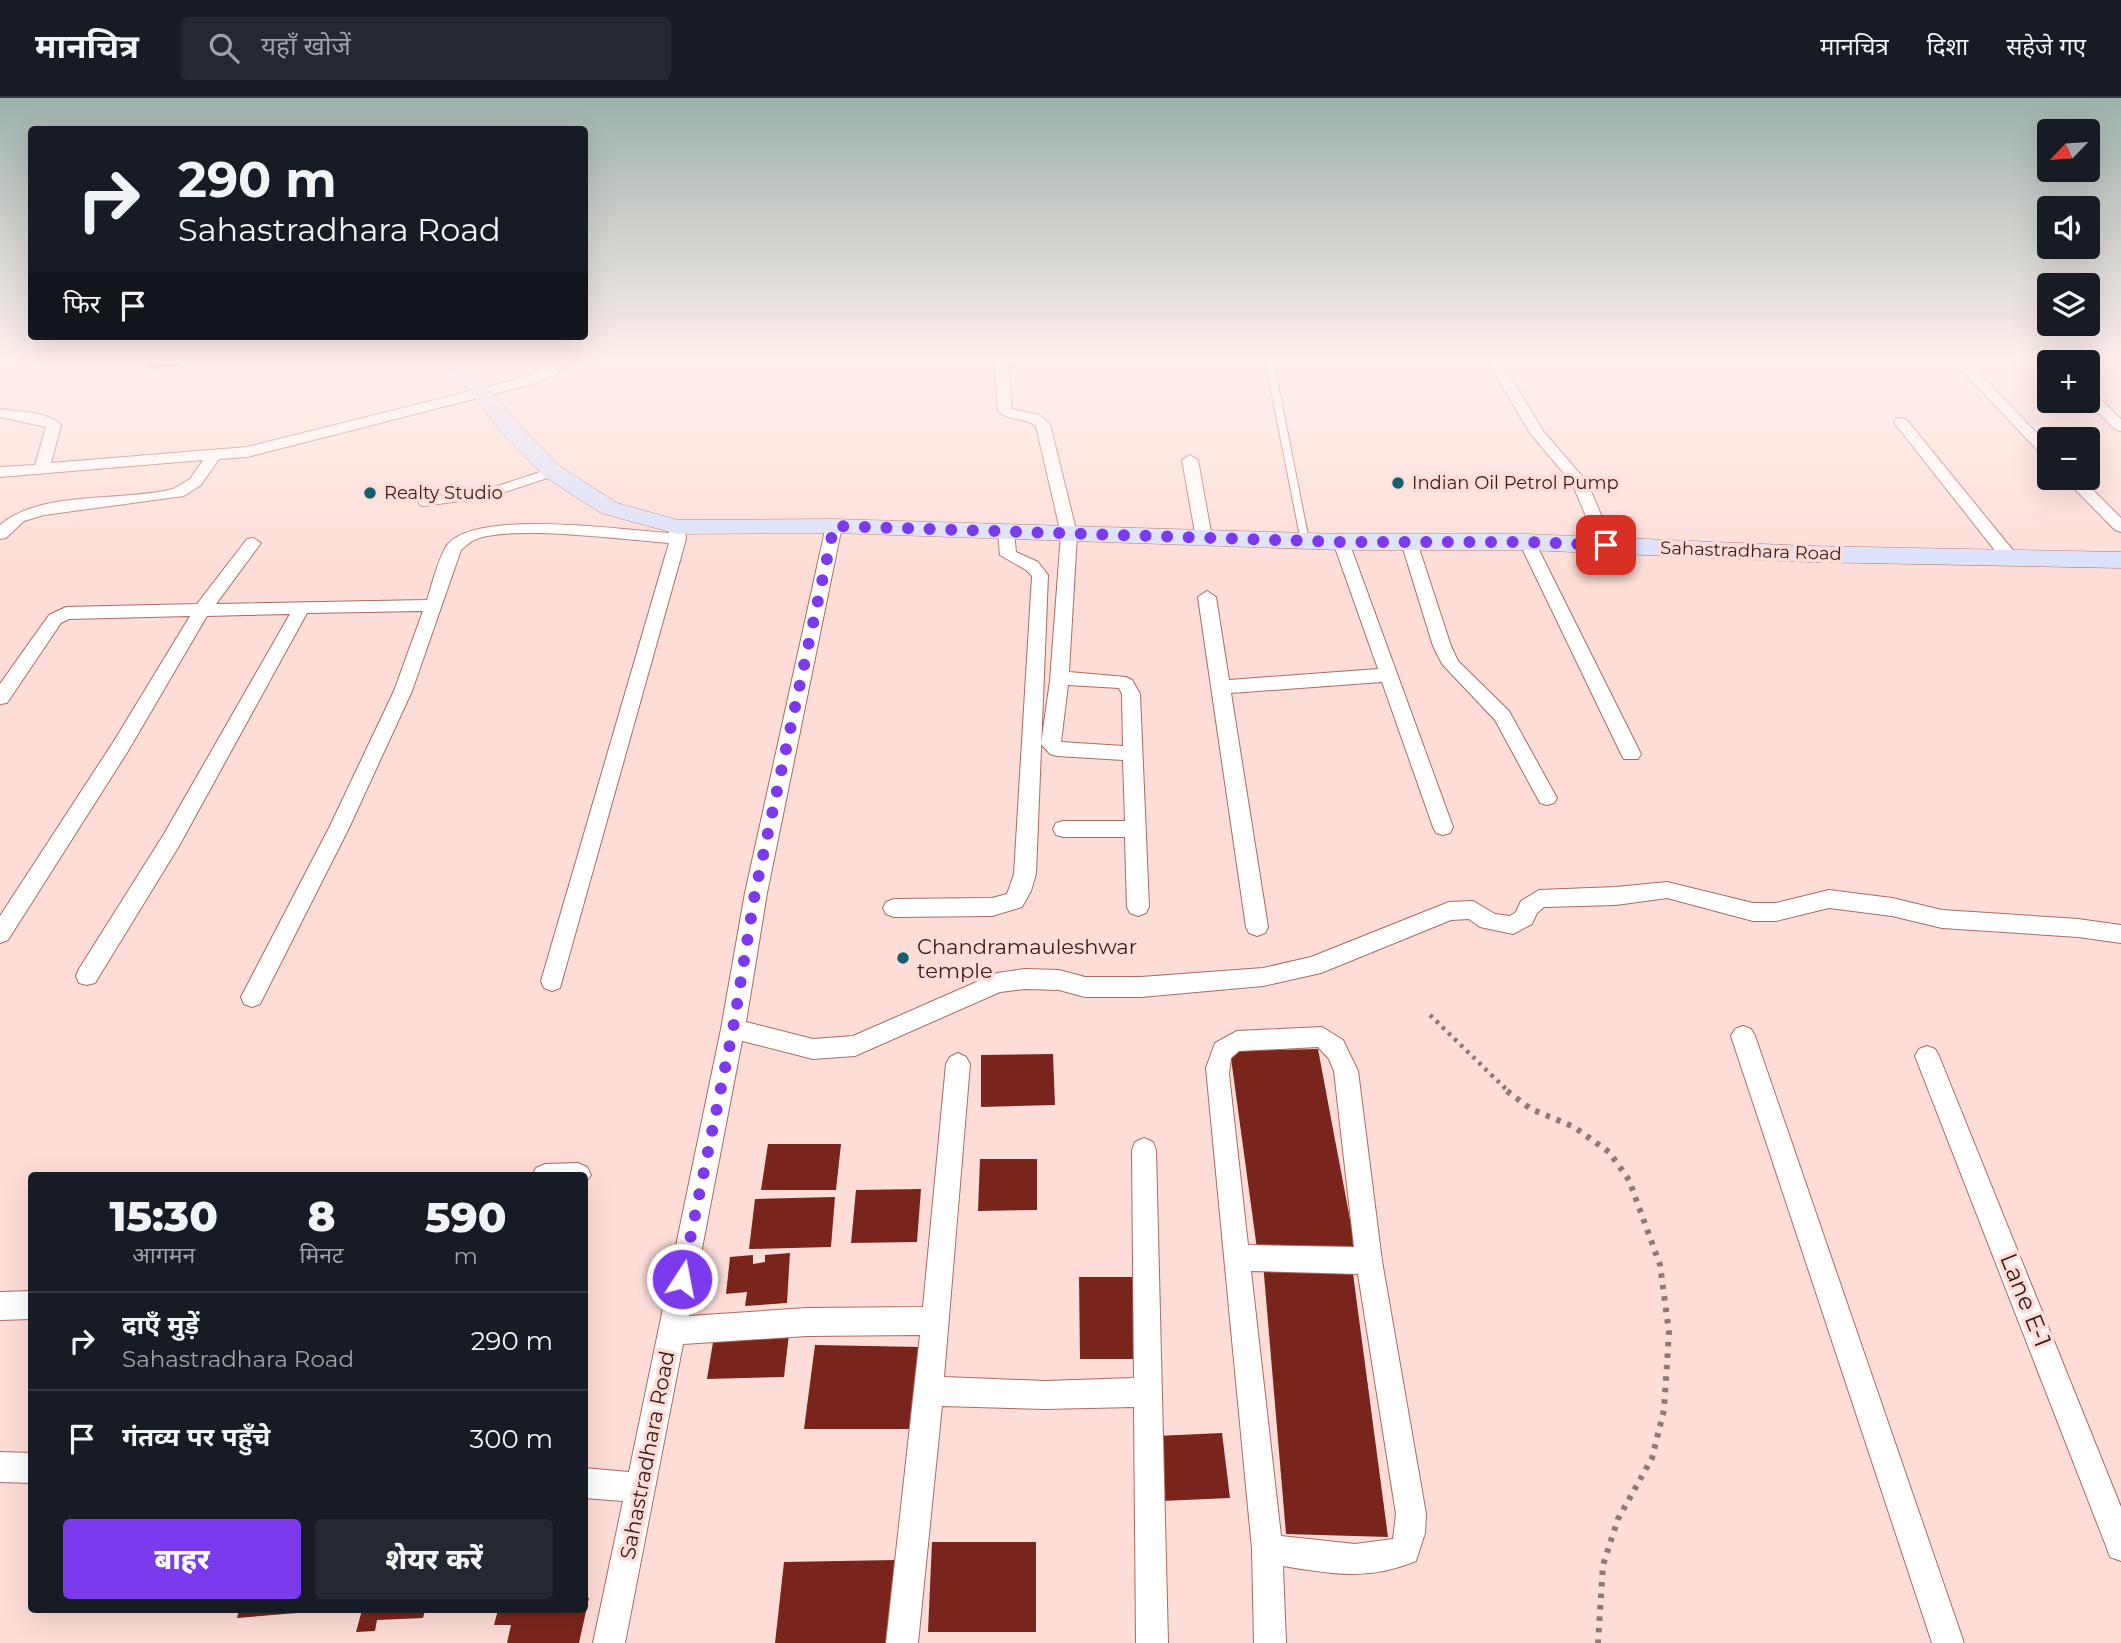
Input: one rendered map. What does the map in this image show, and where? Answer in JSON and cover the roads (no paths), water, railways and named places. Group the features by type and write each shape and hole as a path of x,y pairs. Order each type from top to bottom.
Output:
{"main road":[{"name":"Sahastradhara Road","path":"513,431 553,472 608,509 677,533 834,526 1341,542 1527,542 1809,554 2121,560"}],"street":[{"path":"42,468 52,431"},
{"path":"0,472 213,456 286,443 333,431"},
{"path":"1045,431 1069,534 1059,678 1051,741 1054,748 1133,754"},
{"path":"1536,431 1579,482 1606,545"},
{"path":"1908,431 2010,558"},
{"path":"0,534 18,518 42,510 169,495 188,490 213,456"},
{"path":"1190,460 1204,538"},
{"path":"2084,490 2121,527"},
{"name":"Sahastradhara Road","path":"609,1643 733,1029 755,893 834,526"},
{"path":"251,997 345,816 403,691 454,548 462,540 480,532 560,530 677,533 552,981"},
{"path":"894,908 992,907 1014,901 1020,891 1025,874 1040,575 1032,566 1008,555 1006,532"},
{"path":"1341,542 1443,827"},
{"path":"1409,542 1442,646 1451,664 1502,716 1547,799"},
{"path":"1527,542 1631,754"},
{"path":"0,934 121,746 202,610 253,543"},
{"path":"1207,597 1257,927"},
{"path":"0,698 48,628 55,619 66,613 432,605"},
{"path":"87,976 141,895 172,842 302,607"},
{"path":"1220,687 1387,675"},
{"path":"1059,678 1115,680 1126,684 1130,694 1138,907"},
{"path":"1063,829 1135,830"},
{"path":"733,1029 813,1049 855,1046 997,984 1025,979 1059,981 1085,987 1141,987 1263,977 1313,965 1449,911 1473,910 1488,921 1513,925 1524,918 1529,907 1539,899 1562,896 1616,896 1667,890 1753,912 1776,912 1829,899 1892,907 1942,919 2078,928 2121,934"},
{"path":"1743,1036 1948,1643"},
{"path":"1267,1549 1367,1560 1388,1558 1405,1550 1410,1533 1411,1514 1369,1261 1346,1071 1340,1053 1332,1043 1322,1037 1237,1041 1226,1045 1219,1055 1217,1074 1267,1549 1270,1643"},
{"name":"Lane E-1","path":"1927,1056 2121,1546"},
{"path":"902,1643 929,1391 958,1064"},
{"path":"1144,1150 1152,1643"},
{"path":"1237,1258 1369,1261"},
{"path":"0,1306 28,1305"},
{"path":"671,1331 807,1322 935,1321"},
{"path":"929,1391 1045,1395 1147,1392"},
{"path":"0,1467 28,1468"},
{"path":"588,1483 640,1488"}],"lane":[{"path":"1283,431 1305,541"},
{"path":"423,502 489,493 553,472"}],"place":[{"name":"Indian Oil Petrol Pump","path":"1398,483"},
{"name":"Realty Studio","path":"370,493"},
{"name":"Chandramauleshwar temple","path":"903,958"}]}
